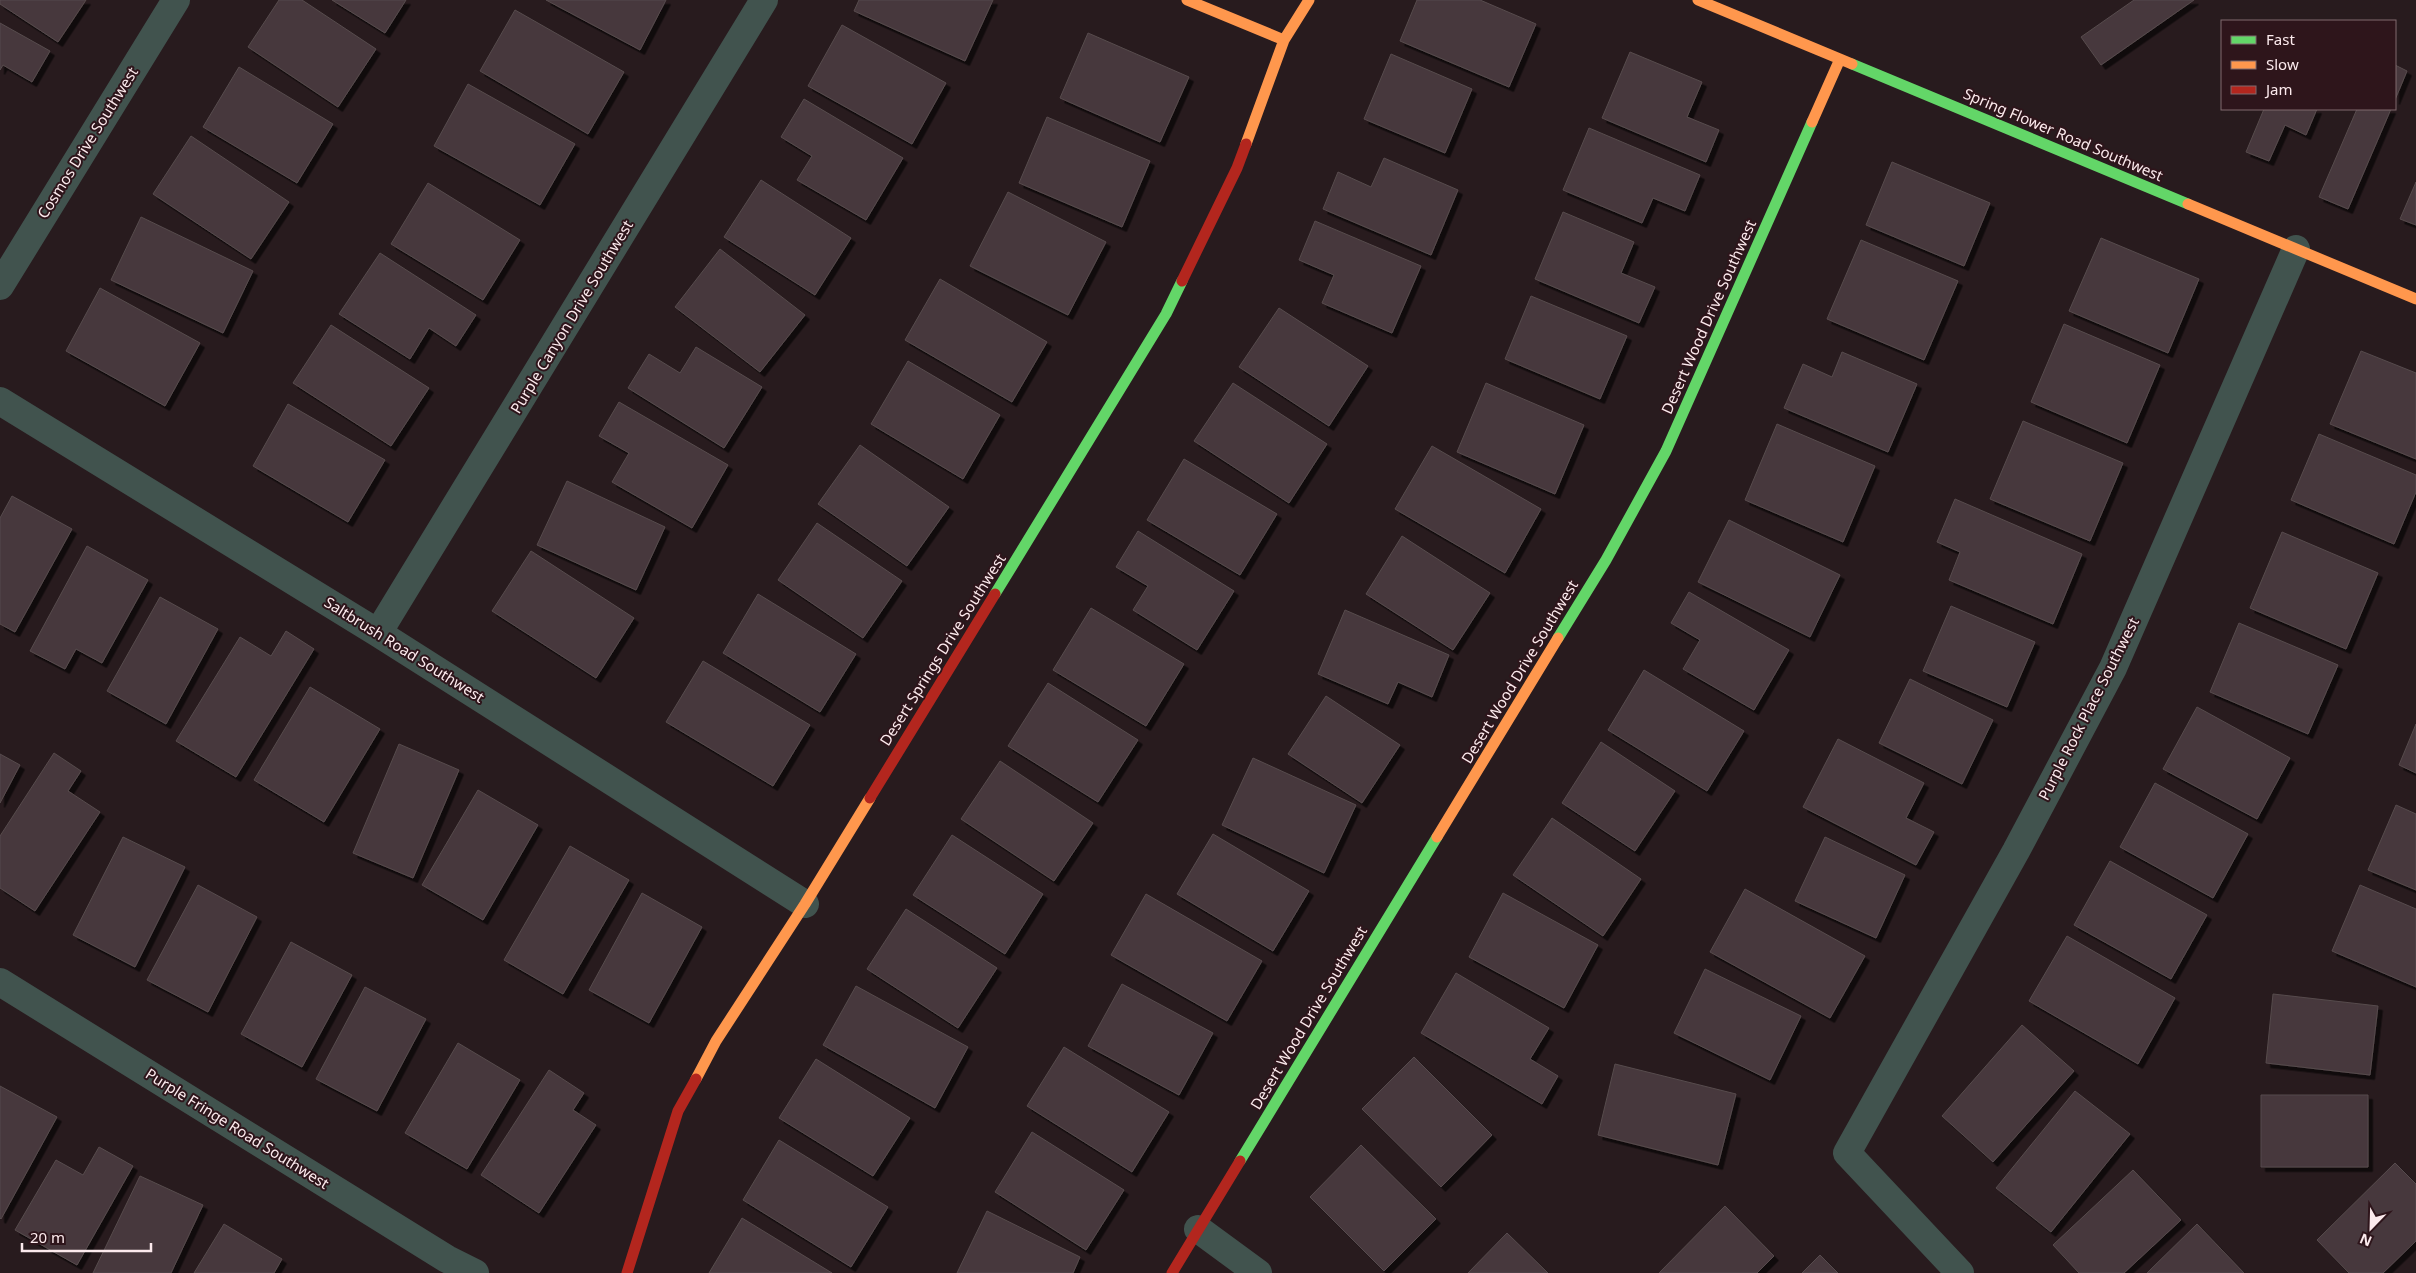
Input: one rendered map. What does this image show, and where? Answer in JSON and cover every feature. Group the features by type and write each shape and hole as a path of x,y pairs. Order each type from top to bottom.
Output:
{"street":[{"name":"Cosmos Drive Southwest","path":"0,286 176,0"},
{"name":"Purple Canyon Drive Southwest","path":"378,633 764,0"},
{"path":"1187,0 1284,40 1309,0"},
{"name":"Spring Flower Road Southwest","path":"1698,0 2416,299"},
{"name":"Desert Springs Drive Southwest","path":"627,1273 678,1111 716,1041 805,904 1166,314 1236,168 1284,40"},
{"name":"Desert Wood Drive Southwest","path":"1172,1273 1606,560 1666,451 1840,59"},
{"name":"Purple Rock Place Southwest","path":"1960,1273 1847,1153 2016,851 2113,668 2296,249"},
{"name":"Saltbrush Road Southwest","path":"0,401 378,633 805,904"},
{"name":"Purple Fringe Road Southwest","path":"0,982 447,1259 475,1273"},
{"path":"1198,1228 1258,1273"}],"building":[{"path":"0,0 86,0 58,42 0,4"},
{"path":"279,0 302,0 376,49 338,107 248,47"},
{"path":"332,0 406,0 385,33"},
{"path":"546,0 666,0 640,50"},
{"path":"859,0 993,0 965,61 854,11"},
{"path":"1417,0 1480,0 1536,24 1509,87 1400,41"},
{"path":"2134,0 2194,0 2101,65 2081,37"},
{"path":"515,10 624,72 588,134 480,71"},
{"path":"0,23 50,51 32,82 3,65 0,70"},
{"path":"842,25 946,83 912,144 808,86"},
{"path":"1088,33 1189,77 1160,142 1060,98"},
{"path":"1630,52 1702,82 1687,117 1719,130 1706,162 1602,118"},
{"path":"1391,54 1472,89 1445,153 1364,119"},
{"path":"2396,66 2407,71 2396,98"},
{"path":"239,67 333,124 297,183 203,127"},
{"path":"468,84 575,144 540,205 434,146"},
{"path":"804,99 903,158 866,220 797,180 812,156 781,137"},
{"path":"2264,110 2317,110 2306,135 2285,125 2269,161 2246,152"},
{"path":"2357,110 2391,110 2348,209 2319,197"},
{"path":"1047,117 1150,161 1122,227 1019,183"},
{"path":"1589,128 1700,175 1685,211 1653,198 1642,223 1563,190"},
{"path":"191,136 289,202 251,259 153,194"},
{"path":"1384,158 1458,190 1431,255 1323,209 1338,172 1371,187"},
{"path":"1892,162 1990,203 1964,266 1866,225"},
{"path":"761,180 851,238 815,295 724,237"},
{"path":"2416,182 2416,225 2400,219"},
{"path":"428,183 520,240 483,300 391,244"},
{"path":"1008,192 1106,242 1068,315 970,266"},
{"path":"1563,212 1634,242 1621,273 1655,287 1639,323 1535,279"},
{"path":"141,217 253,271 223,333 111,280"},
{"path":"1315,221 1421,266 1392,333 1322,303 1334,275 1299,260"},
{"path":"2101,238 2199,279 2168,353 2069,311"},
{"path":"1861,240 1958,281 1924,360 1827,319"},
{"path":"720,249 805,315 760,372 675,307"},
{"path":"380,253 476,315 456,346 429,328 410,359 339,314"},
{"path":"940,279 1047,342 1012,402 905,340"},
{"path":"100,288 200,343 165,406 66,351"},
{"path":"1531,296 1627,336 1600,399 1505,359"},
{"path":"1279,308 1368,366 1329,426 1239,367"},
{"path":"2064,324 2160,365 2127,443 2031,402"},
{"path":"331,325 429,388 391,446 293,383"},
{"path":"696,347 762,387 724,448 628,388 649,354 680,373"},
{"path":"2361,351 2416,373 2416,459 2330,424"},
{"path":"1842,352 1917,384 1888,452 1784,408 1803,364 1832,377"},
{"path":"908,361 1000,415 963,479 871,424"},
{"path":"1233,383 1327,444 1289,503 1194,441"},
{"path":"1486,383 1584,425 1555,494 1457,452"},
{"path":"619,402 728,465 692,528 612,482 629,453 599,436"},
{"path":"288,404 385,460 348,522 253,466"},
{"path":"2023,421 2123,463 2090,541 1990,499"},
{"path":"1777,424 1875,466 1843,542 1745,500"},
{"path":"2319,434 2416,475 2416,492 2394,544 2291,500"},
{"path":"860,445 949,507 907,566 818,504"},
{"path":"1432,446 1541,509 1505,573 1395,509"},
{"path":"1184,459 1277,514 1240,575 1147,520"},
{"path":"567,481 665,527 636,590 537,545"},
{"path":"12,496 72,529 15,632 0,624 0,518"},
{"path":"1955,499 2082,554 2053,624 1949,580 1960,552 1937,542"},
{"path":"1729,520 1840,575 1810,637 1698,582"},
{"path":"817,523 902,581 863,638 778,580"},
{"path":"1138,531 1234,591 1197,650 1133,610 1148,586 1116,567"},
{"path":"2282,532 2378,573 2346,649 2250,608"},
{"path":"1402,536 1490,593 1453,650 1366,594"},
{"path":"87,546 148,580 102,663 76,649 65,669 30,651"},
{"path":"531,551 634,618 596,678 492,611"},
{"path":"1689,592 1789,650 1754,710 1683,669 1700,640 1671,623"},
{"path":"758,594 856,654 820,712 723,653"},
{"path":"160,597 218,629 166,724 107,691"},
{"path":"1951,606 2035,642 2007,707 1923,671"},
{"path":"1091,608 1184,664 1146,726 1053,670"},
{"path":"1345,610 1449,655 1432,697 1398,682 1388,704 1318,674"},
{"path":"2239,623 2338,665 2308,734 2210,692"},
{"path":"286,631 314,649 236,777 176,741 240,637 271,656"},
{"path":"703,661 810,725 773,786 666,722"},
{"path":"1644,670 1744,731 1707,791 1608,730"},
{"path":"1910,679 1993,720 1962,784 1879,743"},
{"path":"1048,683 1138,740 1098,802 1008,746"},
{"path":"310,687 380,729 324,822 254,780"},
{"path":"1326,696 1400,745 1362,803 1288,754"},
{"path":"2197,707 2290,758 2257,819 2163,769"},
{"path":"2416,724 2416,773 2399,765"},
{"path":"1838,739 1924,783 1906,818 1934,832 1916,865 1803,807"},
{"path":"1601,742 1675,791 1635,851 1562,803"},
{"path":"399,744 459,770 413,878 353,853"},
{"path":"54,753 81,771 68,791 100,812 35,911 0,888 0,836"},
{"path":"0,754 20,765 0,803"},
{"path":"1253,758 1356,805 1324,873 1222,825"},
{"path":"1000,761 1093,823 1054,881 961,819"},
{"path":"2155,783 2248,834 2213,898 2120,847"},
{"path":"478,790 538,825 483,920 422,885"},
{"path":"2396,805 2416,814 2416,890 2368,870"},
{"path":"1552,818 1641,879 1603,936 1513,875"},
{"path":"1213,834 1309,891 1273,951 1177,894"},
{"path":"952,835 1043,894 1005,954 913,895"},
{"path":"123,837 185,867 135,967 73,935"},
{"path":"1825,837 1905,875 1876,938 1795,901"},
{"path":"570,846 629,880 563,994 504,960"},
{"path":"2110,861 2207,915 2171,979 2074,925"},
{"path":"198,885 257,917 208,1012 147,980"},
{"path":"2360,885 2416,909 2416,987 2332,951"},
{"path":"1745,889 1865,956 1830,1018 1710,952"},
{"path":"642,893 702,927 649,1023 589,990"},
{"path":"1503,893 1598,945 1564,1008 1469,957"},
{"path":"1146,894 1262,961 1227,1021 1111,955"},
{"path":"906,909 997,968 958,1028 867,969"},
{"path":"2067,936 2175,998 2138,1064 2029,1001"},
{"path":"291,942 352,975 302,1067 241,1034"},
{"path":"1705,969 1801,1016 1770,1080 1674,1033"},
{"path":"1456,973 1549,1028 1530,1059 1558,1076 1542,1104 1421,1033"},
{"path":"1122,984 1213,1033 1179,1095 1088,1046"},
{"path":"856,986 968,1047 935,1108 823,1045"},
{"path":"365,987 426,1019 377,1111 316,1079"},
{"path":"2273,994 2378,1006 2370,1075 2266,1063"},
{"path":"2022,1025 2074,1071 1993,1162 1942,1116"},
{"path":"458,1043 520,1080 467,1169 405,1133"},
{"path":"1064,1047 1169,1112 1132,1172 1027,1106"},
{"path":"1414,1057 1492,1135 1441,1187 1362,1109"},
{"path":"816,1059 910,1118 873,1176 779,1118"},
{"path":"1615,1064 1736,1094 1718,1165 1598,1135"},
{"path":"549,1070 584,1093 573,1110 596,1125 539,1213 481,1175"},
{"path":"0,1086 57,1117 1,1219 0,1218"},
{"path":"2075,1091 2130,1134 2051,1232 1996,1188"},
{"path":"2261,1095 2368,1095 2368,1167 2261,1167"},
{"path":"1032,1132 1124,1190 1086,1250 995,1192"},
{"path":"779,1140 888,1207 851,1267 743,1200"},
{"path":"1361,1145 1436,1219 1384,1271 1310,1197"},
{"path":"99,1147 133,1166 77,1265 15,1230 56,1160 83,1175"},
{"path":"2395,1163 2416,1184 2416,1241 2383,1273 2349,1273 2317,1240"},
{"path":"2133,1170 2181,1220 2124,1273 2079,1273 2053,1245"},
{"path":"140,1176 203,1205 171,1273 93,1273"},
{"path":"1725,1206 1774,1256 1757,1273 1659,1273"},
{"path":"987,1211 1080,1257 1073,1273 957,1273"},
{"path":"742,1218 832,1273 709,1273"},
{"path":"224,1224 282,1259 274,1273 194,1273"},
{"path":"2197,1224 2244,1273 2147,1273"},
{"path":"1507,1233 1548,1273 1468,1273"},
{"path":"1820,1255 1838,1273 1802,1273"}],"traffic: fast":[{"path":"1852,64 2188,204"},
{"path":"1558,638 1606,560 1666,451 1812,122"},
{"path":"995,594 1166,314 1182,281"},
{"path":"1240,1161 1437,837"}],"traffic: slow":[{"path":"1187,0 1284,40"},
{"path":"1246,144 1284,40 1309,0"},
{"path":"1698,0 1852,64"},
{"path":"1812,122 1840,59"},
{"path":"2188,204 2416,299"},
{"path":"1437,837 1558,638"},
{"path":"696,1079 716,1041 805,904 870,798"}],"traffic: jam":[{"path":"1182,281 1237,168 1246,144"},
{"path":"870,798 995,594"},
{"path":"627,1273 678,1111 696,1079"},
{"path":"1172,1273 1240,1161"}]}
